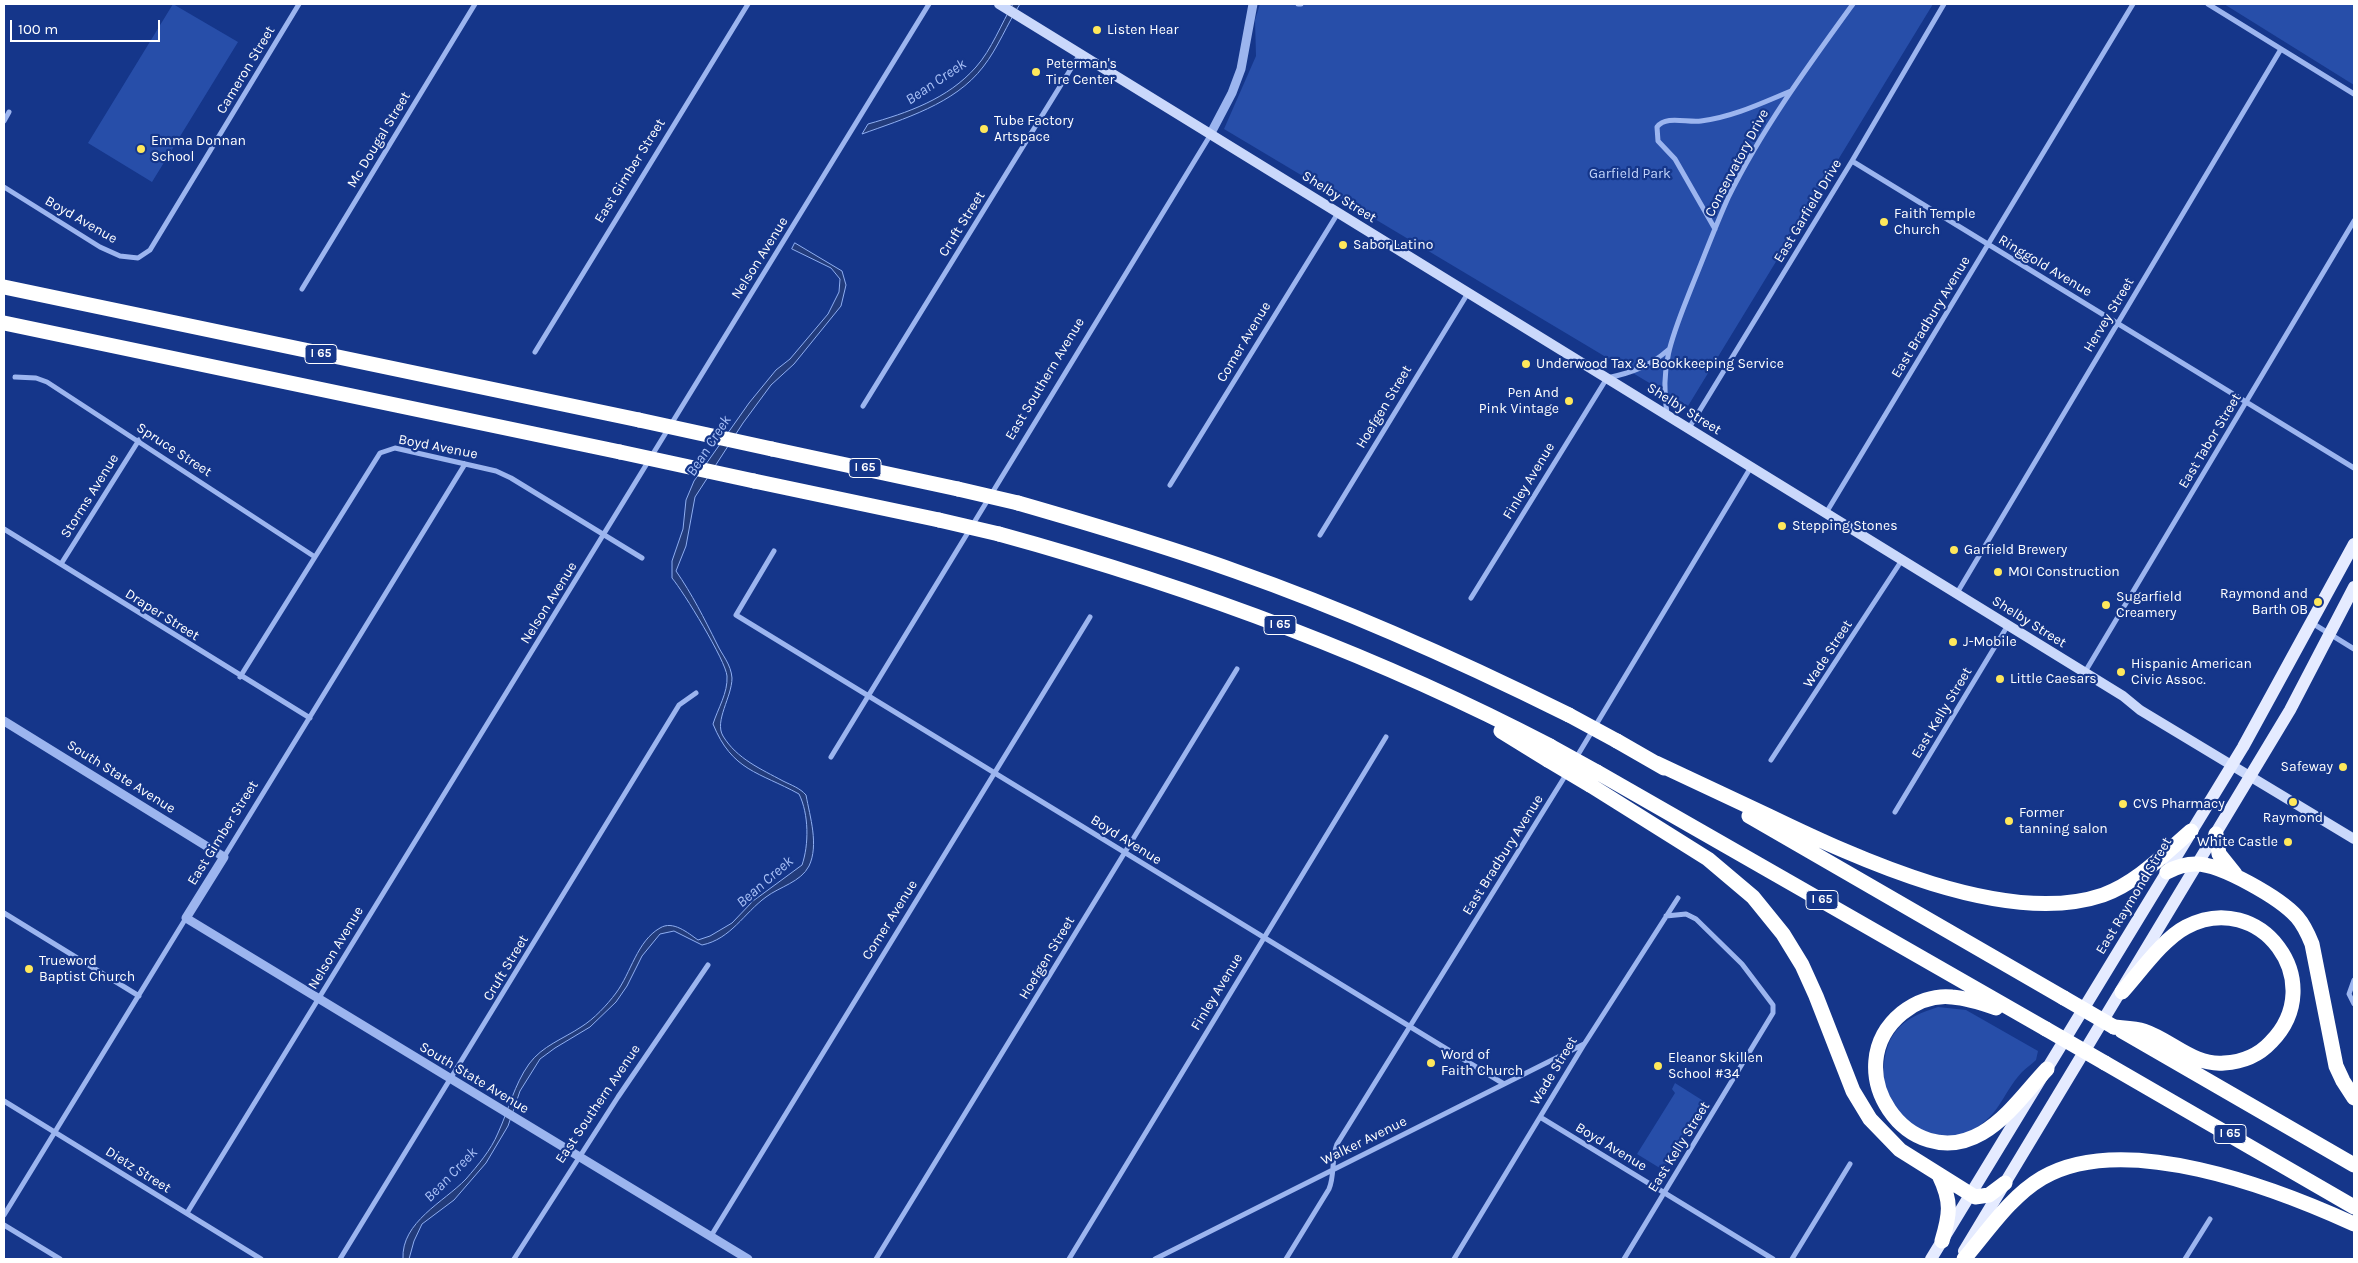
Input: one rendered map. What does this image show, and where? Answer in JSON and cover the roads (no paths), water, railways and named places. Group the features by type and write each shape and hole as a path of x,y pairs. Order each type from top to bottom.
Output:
{"highway":[{"name":"I 65","path":"4,287 958,489 1018,503 1133,536 1254,578 1432,650 1569,715 1656,763 2064,998 2123,1029 2354,1165"},
{"name":"I 65","path":"4,323 620,452 998,534 1174,587 1326,642 1427,685 1549,753 1597,772 2105,1062 2354,1207"},
{"path":"1549,753 1590,785 1708,858 1737,881 1763,908 1783,934 1808,978 1850,1084 1864,1111 1893,1144 1975,1197 1989,1195 2005,1183"},
{"path":"1656,763 1800,832 1886,868 1966,892 2028,903 2072,903 2117,890 2141,874 2191,831"},
{"path":"2216,834 2219,854 2230,870 2242,880 2292,912 2306,931 2318,966 2336,1066 2342,1081 2354,1098"},
{"path":"2167,872 2182,865 2198,864 2216,868 2242,880"},
{"path":"2122,992 2177,933 2195,923 2210,919 2232,919 2257,928 2277,945 2290,968 2294,984 2293,1000 2285,1026 2268,1046 2240,1061 2219,1064 2203,1061 2144,1031 2123,1029"},
{"path":"2022,1015 1951,997 1933,998 1907,1010 1888,1029 1877,1055 1876,1079 1883,1101 1897,1120 1916,1134 1938,1141 1964,1140 1981,1134 1996,1124 2047,1068"},
{"path":"1964,1259 2007,1209 2031,1186 2064,1168 2095,1160 2136,1160 2232,1178 2281,1194 2354,1224"},
{"path":"1939,1175 1946,1188 1950,1207 1942,1241"}],"main road":[{"name":"Shelby Street","path":"999,4 1212,133 2085,672 2123,696 2140,710 2354,839"},
{"name":"East Raymond Street","path":"1931,1259 2231,765 2312,623 2354,544"},
{"path":"1959,1259 2122,992 2290,710 2354,588"}],"street":[{"name":"Cameron Street","path":"150,250 299,4"},
{"name":"Mc Dougal Street","path":"302,289 475,4"},
{"name":"East Gimber Street","path":"535,352 748,4"},
{"name":"Nelson Avenue","path":"186,1213 929,4"},
{"name":"East Southern Avenue","path":"831,757 1212,133 1232,93 1241,69 1253,4"},
{"name":"Conservatory Drive","path":"1667,415 1663,391 1664,370 1669,349 1728,198 1759,142 1791,91 1853,4"},
{"name":"East Garfield Drive","path":"1689,428 1852,161 1944,4"},
{"name":"East Bradbury Avenue","path":"1826,513 2133,4"},
{"path":"2208,4 2354,94"},
{"name":"Hervey Street","path":"1956,593 2281,49"},
{"name":"Cruft Street","path":"863,406 1080,53"},
{"path":"1715,229 1675,159 1658,141 1657,127 1660,122 1668,120 1702,121 1734,114 1791,91"},
{"path":"4,121 9,112"},
{"name":"Ringgold Avenue","path":"1852,161 2354,468"},
{"name":"Boyd Avenue","path":"4,188 120,256 138,258 150,250"},
{"name":"Comer Avenue","path":"1170,485 1338,212"},
{"name":"East Tabor Street","path":"2085,672 2354,221"},
{"name":"Hoefgen Street","path":"1320,535 1468,292"},
{"path":"1607,378 1636,370 1657,360 1669,349"},
{"name":"Spruce Street","path":"15,376 36,378 47,382 139,440 315,557"},
{"name":"Finley Avenue","path":"1471,598 1607,378"},
{"name":"Storms Avenue","path":"61,564 139,440"},
{"name":"Boyd Avenue","path":"240,677 380,453 395,448 480,466 511,478 642,558"},
{"name":"East Gimber Street","path":"4,1215 464,464"},
{"name":"East Bradbury Avenue","path":"1286,1259 1329,1189 1333,1155 1337,1144 1551,800 1752,467"},
{"name":"Draper Street","path":"4,529 240,677 310,718"},
{"name":"Boyd Avenue","path":"774,551 736,615 1504,1084"},
{"name":"Wade Street","path":"1771,760 1903,560"},
{"name":"Comer Avenue","path":"711,1236 1090,617"},
{"path":"2312,623 2354,649"},
{"name":"East Kelly Street","path":"1895,812 2008,625"},
{"name":"Hoefgen Street","path":"876,1259 1237,669"},
{"name":"Cruft Street","path":"340,1259 679,705 696,694"},
{"name":"South State Avenue","path":"4,721 224,857"},
{"name":"Finley Avenue","path":"1069,1259 1386,737"},
{"name":"Wade Street","path":"1454,1259 1584,1044 1678,898"},
{"path":"4,913 139,996"},
{"name":"East Kelly Street","path":"1624,1259 1773,1013 1773,1005 1734,955 1696,919 1686,914 1666,916"},
{"name":"South State Avenue","path":"186,918 450,1080 748,1259"},
{"name":"East Southern Avenue","path":"514,1259 708,965"},
{"path":"2354,980 2349,994 2354,1004"},
{"name":"Walker Avenue","path":"1155,1259 1584,1044"},
{"name":"Dietz Street","path":"4,1101 261,1259"},
{"name":"Boyd Avenue","path":"1540,1117 1773,1259"},
{"path":"1792,1259 1850,1164"},
{"path":"2188,1258 2210,1219"},
{"path":"4,1225 60,1259"}],"place":[{"name":"Listen Hear","path":"1097,30"},
{"name":"Peterman's Tire Center","path":"1036,72"},
{"name":"Tube Factory Artspace","path":"984,129"},
{"name":"Emma Donnan School","path":"141,149"},
{"name":"Faith Temple Church","path":"1884,222"},
{"name":"Sabor Latino","path":"1343,245"},
{"name":"Underwood Tax & Bookkeeping Service","path":"1526,364"},
{"name":"Pen And Pink Vintage","path":"1569,401"},
{"name":"Stepping Stones","path":"1782,526"},
{"name":"Garfield Brewery","path":"1954,550"},
{"name":"MOI Construction","path":"1998,572"},
{"name":"Raymond and Barth OB","path":"2318,602"},
{"name":"Sugarfield Creamery","path":"2106,605"},
{"name":"J-Mobile","path":"1953,642"},
{"name":"Hispanic American Civic Assoc.","path":"2121,672"},
{"name":"Little Caesars","path":"2000,679"},
{"name":"Safeway","path":"2343,767"},
{"name":"Raymond","path":"2293,802"},
{"name":"CVS Pharmacy","path":"2123,804"},
{"name":"Former tanning salon","path":"2009,821"},
{"name":"White Castle","path":"2288,842"},
{"name":"Trueword Baptist Church","path":"29,969"},
{"name":"Word of Faith Church","path":"1431,1063"},
{"name":"Eleanor Skillen School #34","path":"1658,1066"}],"water label":[{"name":"Bean Creek","path":"936,82"},
{"name":"Bean Creek","path":"709,446"},
{"name":"Bean Creek","path":"765,882"},
{"name":"Bean Creek","path":"451,1175"}],"park label":[{"name":"Garfield Park","path":"1630,174"}]}
